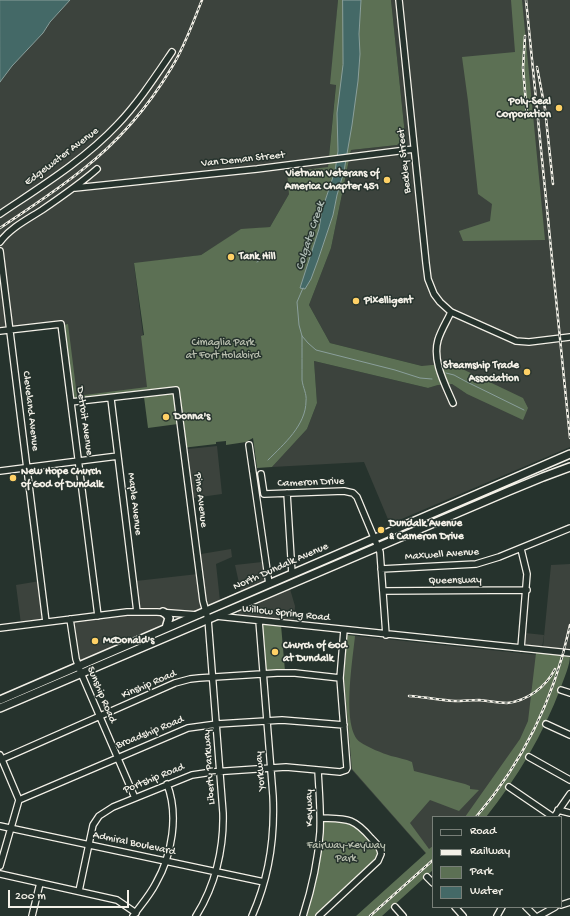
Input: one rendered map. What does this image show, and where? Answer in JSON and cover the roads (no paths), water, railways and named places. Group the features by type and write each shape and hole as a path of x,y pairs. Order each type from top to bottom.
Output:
{"main road":[{"name":"North Dundalk Avenue","path":"0,708 166,628 197,615 208,615 269,584 570,454"},
{"name":"North Dundalk Avenue","path":"0,700 80,670 208,615 378,547 543,476 570,467"},
{"path":"163,612 169,618 166,628"}],"street":[{"name":"Beckley Street","path":"399,0 428,279 434,294 451,312"},
{"name":"Edgewater Avenue","path":"0,214 60,173 107,135 135,104 172,52"},
{"name":"Van Deman Street","path":"75,188 257,169 414,149"},
{"path":"0,242 16,228 75,188 97,169"},
{"name":"Cleveland Avenue","path":"0,251 46,622"},
{"path":"453,403 439,367 437,350 440,335 451,312 516,341 529,342 570,337"},
{"name":"Detroit Avenue","path":"9,330 61,324 98,616"},
{"path":"0,331 9,330"},
{"name":"Pine Avenue","path":"110,399 176,390 203,601 208,615"},
{"path":"71,402 110,399"},
{"name":"Maple Avenue","path":"110,399 137,612"},
{"path":"249,445 269,584"},
{"path":"0,471 118,456"},
{"name":"Cameron Drive","path":"262,474 264,494 344,491 353,493 358,499 374,538"},
{"path":"287,494 292,574"},
{"name":"Maxwell Avenue","path":"381,569 476,564 521,549 570,528"},
{"path":"374,538 378,547 381,569 386,635"},
{"path":"521,549 526,567 527,590 521,648"},
{"name":"Queensway","path":"383,591 527,590"},
{"path":"0,628 137,612 163,612 197,615"},
{"name":"Willow Spring Road","path":"208,615 386,635 570,653"},
{"name":"Liberty Parkway","path":"196,916 206,897 220,855 224,825 208,615"},
{"name":"Sunship Road","path":"70,619 80,670 135,798"},
{"name":"Yorkway","path":"252,916 260,898 270,857 274,821 258,621"},
{"path":"344,630 340,678 344,725"},
{"name":"Kinship Road","path":"1,758 190,679 295,673 340,678"},
{"path":"561,690 570,693"},
{"name":"Broadship Road","path":"19,800 188,728 266,720 344,725"},
{"path":"546,724 570,735"},
{"name":"Portship Road","path":"80,891 93,825 99,816 113,807 192,775 220,771 286,766 340,772 346,770 344,725"},
{"path":"529,757 570,780"},
{"path":"0,866 19,800 1,758"},
{"name":"Keyway","path":"303,916 316,865 320,818 318,770"},
{"path":"0,874 117,900 134,914 153,889 166,860 173,824 172,802 167,784"},
{"path":"509,787 552,816"},
{"path":"554,816 570,794"},
{"path":"558,810 570,813"},
{"path":"319,916 378,861 381,854 380,849 359,825 347,820 320,818"},
{"name":"Admiral Boulevard","path":"0,826 264,882"},
{"path":"427,877 432,882"},
{"path":"32,916 40,883"},
{"path":"395,906 403,916"},
{"path":"456,908 463,916"},
{"path":"527,908 535,916"},
{"path":"538,916 553,908"}],"water":[{"path":"0,0 70,0 50,22 43,33 12,66 0,82"},
{"name":"Colgate Creek","path":"343,0 361,0 358,81 344,171 333,215 311,279 305,289 300,288 319,229 322,210 335,171 338,151 337,113 343,65"}],"waterway":[{"path":"257,262 265,257"},
{"name":"Colgate Creek","path":"303,288 297,302 299,325 302,336 316,350 395,370 420,378 432,379"},
{"path":"268,460 293,434 305,410 306,396 302,380 302,336"},
{"name":"Colgate Creek","path":"446,373 454,375 524,410"}],"railway":[{"path":"0,228 52,193 82,170 108,148 132,123 153,96 177,59 202,0"},
{"path":"526,0 570,438"},
{"path":"525,36 523,68 527,115"},
{"path":"537,67 545,109 553,184"},
{"path":"477,816 508,774 535,727 556,677 570,625"},
{"path":"409,696 455,701 479,700 507,703 514,702 535,692 547,682 555,669"},
{"path":"370,916 432,861"}],"place":[{"name":"Poly-Seal Corporation","path":"559,108"},
{"name":"Vietnam Veterans of America Chapter 451","path":"387,180"},
{"name":"Tank Hill","path":"231,257"},
{"name":"Pixelligent","path":"356,301"},
{"name":"Steamship Trade Association","path":"527,372"},
{"name":"Donna's","path":"166,417"},
{"name":"New Hope Church of God of Dundalk","path":"13,478"},
{"name":"Dundalk Avenue & Cameron Drive","path":"381,530"},
{"name":"McDonald's","path":"95,641"},
{"name":"Church of God at Dundalk","path":"275,652"}],"park label":[{"name":"Cimaglia Park at Fort Holabird","path":"223,349"},
{"name":"Fairway-Keyway Park","path":"346,852"}]}
